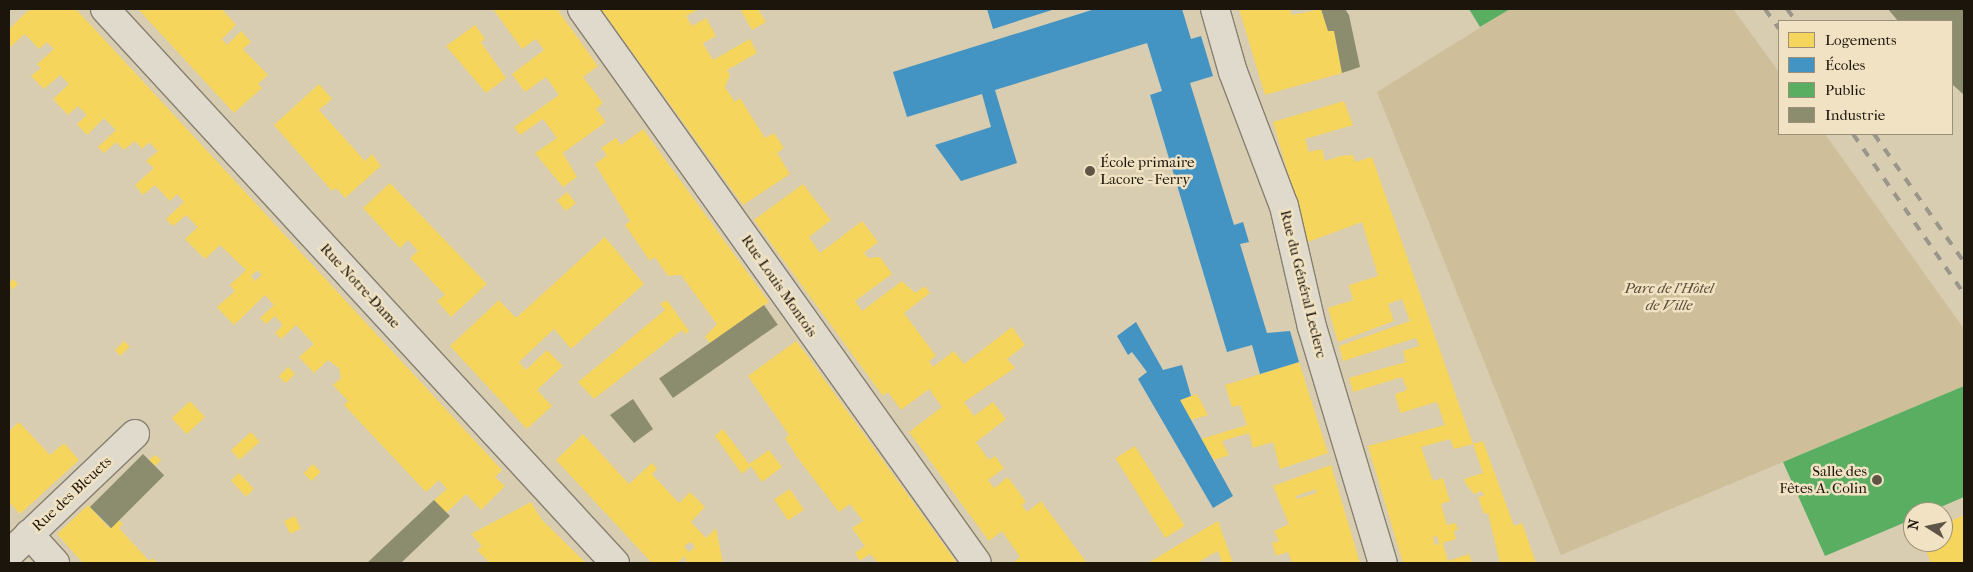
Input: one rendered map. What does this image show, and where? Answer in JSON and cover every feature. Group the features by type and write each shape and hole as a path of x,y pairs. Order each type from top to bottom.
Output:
{"street":[{"name":"Rue Notre-Dame","path":"104,9 616,563"},
{"name":"Rue Louis Montois","path":"582,9 977,563"},
{"name":"Rue du Général Leclerc","path":"1215,9 1233,72 1284,206 1312,327 1383,563"},
{"name":"Rue des Bleuets","path":"9,554 135,434"},
{"path":"29,534 55,563"}],"green space":[{"name":"Parc de l’Hôtel de Ville","path":"1510,9 1733,9 1778,71 1778,135 1826,135 1964,329 1964,386 1561,555 1377,92"}],"building: Logements":[{"path":"30,9 76,9 502,470 495,477 505,486 481,510 466,494 446,513 434,500 447,489 439,480 426,492 344,405 348,401 333,385 341,378 339,368 328,360 314,373 299,357 314,344 296,325 281,339 275,333 283,325 275,316 266,324 260,318 274,305 265,295 234,325 217,307 235,291 230,285 246,270 220,245 205,259 185,239 198,227 186,215 173,226 166,219 184,202 177,194 170,201 155,185 143,195 135,185 154,168 146,161 158,151 149,142 142,149 135,141 124,150 116,142 104,153 98,147 116,130 104,118 87,135 77,124 87,115 78,106 68,115 53,99 69,84 60,75 44,89 31,76 41,68 37,64 54,49 47,42 39,49 25,34 9,48 9,29","holes":["257,270 262,275 255,281 251,276"]},
{"path":"138,9 222,9 236,25 222,39 227,45 241,31 251,42 243,49 268,75 258,84 262,88 234,113"},
{"path":"493,9 557,9 598,66 583,77 603,103 596,109 606,122 563,153 577,177 563,187 535,153 557,138 543,119 520,135 514,127 559,95 546,77 525,92 512,74 544,50 536,39 522,49"},
{"path":"601,9 699,9 686,16 692,26 706,18 716,36 703,43 713,60 750,39 757,53 727,70 730,75 725,87 735,102 740,98 765,138 774,133 784,148 777,153 790,174 743,205"},
{"path":"740,9 758,9 766,22 752,30"},
{"path":"1239,9 1290,9 1292,15 1321,9 1328,31 1334,31 1342,73 1265,95"},
{"path":"475,25 485,39 481,42 506,78 486,93 446,46"},
{"path":"319,84 332,99 319,110 365,161 372,154 381,166 345,198 336,188 332,191 274,125"},
{"path":"1344,101 1353,125 1305,139 1309,152 1322,149 1325,161 1341,156 1353,155 1355,162 1372,157 1473,444 1454,449 1450,439 1421,447 1433,481 1443,478 1450,501 1441,504 1447,525 1456,523 1458,530 1454,531 1456,539 1443,543 1448,561 1469,554 1472,563 1403,563 1368,446 1445,425 1437,402 1400,413 1395,394 1407,390 1402,377 1353,392 1349,378 1406,362 1403,351 1419,346 1416,338 1343,361 1339,346 1410,321 1402,299 1388,304 1394,321 1338,342 1328,308 1353,300 1349,285 1378,276 1362,222 1308,242 1273,122","holes":["1437,536 1439,544 1435,545 1433,537"]},
{"path":"643,129 769,302 710,343 705,337 717,324 681,275 668,276 655,257 650,261 625,225 630,221 595,164 607,155 601,148 616,138 621,145"},
{"path":"390,183 487,284 451,317 437,301 445,295 410,258 418,251 408,240 400,248 363,208"},
{"path":"803,184 831,220 809,237 820,253 862,221 878,242 864,253 868,258 880,257 892,274 855,301 862,311 902,281 915,293 925,286 930,293 904,313 936,356 929,361 933,367 954,351 964,364 1012,327 1025,345 1007,359 1015,368 964,402 974,416 993,402 1006,419 976,442 989,460 995,456 1004,468 988,480 994,488 1008,477 1026,502 1022,505 1027,512 1041,501 1087,563 1013,563 1020,557 1002,531 989,541 909,432 942,407 929,389 901,410 888,392 883,396 754,220"},
{"path":"567,192 576,203 566,211 557,200"},
{"path":"605,237 644,284 571,349 554,329 519,362 526,370 547,350 563,366 537,390 552,406 527,429 450,346 499,300 516,318"},
{"path":"13,279 18,284 12,290 9,283"},
{"path":"667,300 689,331 685,334 682,330 594,399 578,382 665,310 660,304"},
{"path":"124,341 130,347 120,356 115,350"},
{"path":"796,341 957,563 878,563 870,554 860,561 855,553 865,546 852,528 863,521 850,504 839,512 797,457 785,438 789,435 748,376"},
{"path":"1299,362 1328,453 1280,469 1273,442 1253,448 1249,433 1222,441 1229,455 1214,460 1201,439 1247,425 1240,405 1232,407 1225,385"},
{"path":"288,367 295,374 286,383 279,376"},
{"path":"1197,394 1208,415 1191,420 1180,400"},
{"path":"190,401 205,417 187,434 172,418"},
{"path":"19,422 50,455 64,443 79,460 20,514 9,502 9,431"},
{"path":"723,429 749,464 769,450 782,467 762,482 751,466 742,474 715,436"},
{"path":"251,432 260,442 240,460 231,450"},
{"path":"583,434 629,484 652,463 657,469 652,474 679,503 690,492 705,507 691,522 706,538 716,528 723,563 686,563 685,556 677,563 652,563 556,460","holes":["690,542 695,547 689,552 684,546"]},
{"path":"1483,441 1514,526 1522,523 1536,563 1500,563 1488,513 1484,514 1478,497 1484,496 1482,491 1474,494 1464,479 1483,473 1473,444"},
{"path":"1135,446 1185,526 1165,538 1115,458"},
{"path":"155,455 161,460 155,466 149,460"},
{"path":"313,464 321,472 312,481 304,473"},
{"path":"1331,465 1360,563 1292,563 1288,552 1276,556 1272,543 1279,541 1274,531 1289,524 1273,486","holes":["1316,489 1316,493 1297,499 1296,496"]},
{"path":"239,473 254,489 246,497 231,481"},
{"path":"790,489 804,510 788,520 774,500"},
{"path":"531,502 542,520 586,563 490,563 477,550 482,546 471,534"},
{"path":"88,505 109,528 118,519 123,524 119,528 149,561 153,558 157,563 83,563 57,534"},
{"path":"1964,515 1964,563 1931,563 1927,552 1953,552 1953,520"},
{"path":"295,516 301,529 290,534 284,521"},
{"path":"1218,521 1233,563 1222,563 1218,551 1197,563 1148,563"}],"building: Écoles":[{"path":"987,9 1055,9 993,29"},
{"path":"1095,9 1182,9 1191,39 1201,36 1213,76 1190,83 1234,225 1243,222 1249,242 1240,244 1267,333 1290,331 1299,362 1260,374 1252,345 1227,352 1150,95 1162,91 1147,43 995,90 1017,163 961,181 935,145 991,127 982,94 907,117 893,72"},
{"path":"1136,322 1163,370 1182,365 1191,396 1180,400 1233,496 1213,508 1138,379 1147,372 1132,352 1128,355 1117,336"}],"building: Public":[{"path":"1469,9 1510,9 1480,27"},
{"name":"Salle des Fêtes A. Colin","path":"1964,386 1964,497 1952,502 1903,502 1903,523 1825,556 1783,462"}],"building: Industrie":[{"path":"1321,9 1345,9 1349,15 1360,67 1342,73 1334,31 1328,31"},
{"path":"1888,9 1964,9 1964,95 1953,85 1953,20 1897,20"},
{"path":"764,305 778,325 673,398 659,378"},
{"path":"633,399 653,429 634,443 610,415"},
{"path":"143,454 164,475 111,528 90,507"},
{"path":"434,500 450,516 401,563 367,563"}],"railway":[{"path":"1765,9 1778,28"},
{"path":"1787,9 1795,20"},
{"path":"1854,135 1964,294"},
{"path":"1875,135 1964,262"}],"place":[{"name":"École primaire Lacore - Ferry","path":"1090,171"},
{"name":"Salle des Fêtes A. Colin","path":"1877,480"}]}
